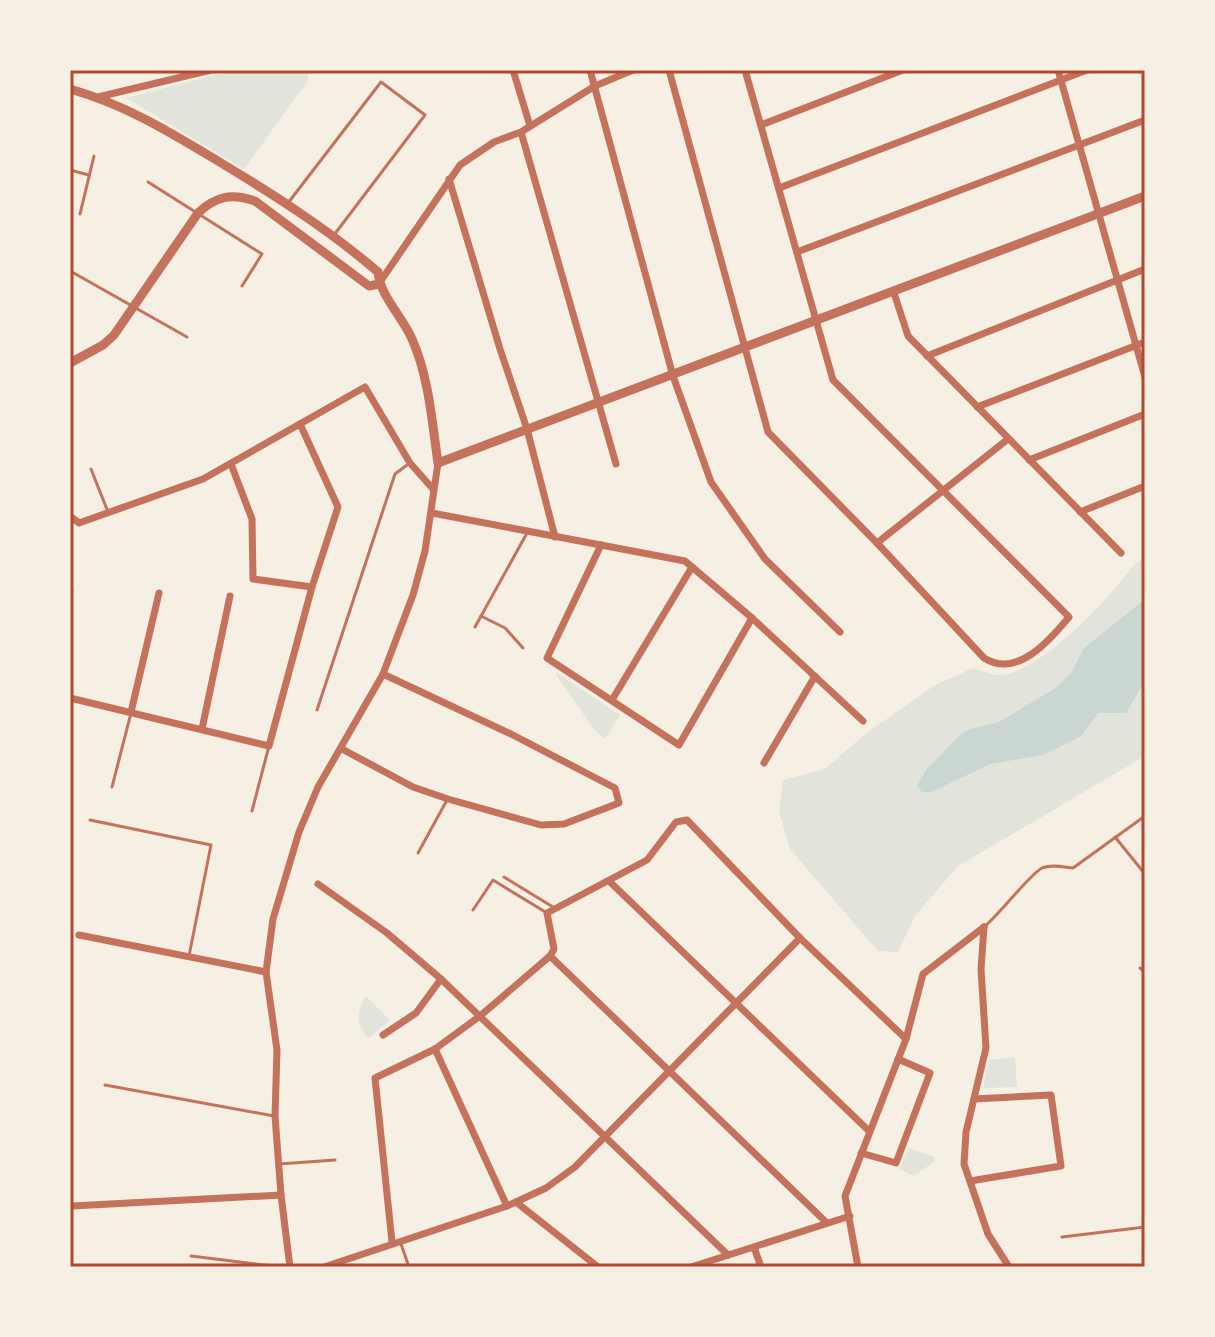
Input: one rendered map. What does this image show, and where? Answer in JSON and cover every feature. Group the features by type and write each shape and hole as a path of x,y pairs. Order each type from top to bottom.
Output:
{"street":[{"path":"98,97 211,70"},
{"path":"513,70 530,126"},
{"path":"590,70 673,376 711,482 765,559 840,632"},
{"path":"70,363 103,345 114,335 136,308 198,213 209,202 225,196 240,196 255,201 369,286 379,284 460,165 494,142 521,132 595,86 633,70"},
{"path":"669,70 768,432 984,658 991,663 1002,664 1035,653 1046,645 1069,617 833,380 745,70"},
{"path":"761,125 903,70"},
{"path":"1058,70 1118,281 1141,343 1145,377"},
{"path":"779,188 1087,70"},
{"path":"70,89 141,115 288,203 334,235 378,272 379,284 412,338 422,369 438,463 432,513 413,595 383,674 318,787 299,832 273,919 266,972 277,1050 275,1116 290,1267"},
{"path":"797,252 1145,120"},
{"path":"521,132 616,464"},
{"path":"449,179 527,429 555,537"},
{"path":"438,463 1145,196"},
{"path":"927,356 1145,269"},
{"path":"894,293 908,336 1121,553"},
{"path":"977,407 1141,343"},
{"path":"70,516 79,523 203,479 365,387 410,463 433,489"},
{"path":"1029,460 1145,414"},
{"path":"70,698 269,746 312,587 338,507 300,424"},
{"path":"877,543 1008,439"},
{"path":"231,464 252,519 253,579 312,587"},
{"path":"1080,512 1145,486"},
{"path":"432,513 685,561 863,721"},
{"path":"601,545 547,658 679,745 752,618"},
{"path":"612,700 692,567"},
{"path":"131,712 159,593"},
{"path":"202,729 230,596"},
{"path":"342,749 413,787 541,825 564,824 619,803 615,788 511,734 383,674"},
{"path":"764,763 815,676"},
{"path":"396,1241 375,1078 435,1049 480,1016 550,956 554,949 547,913 647,860 676,822 687,820 800,938 906,1039"},
{"path":"609,881 869,1131"},
{"path":"318,884 387,933 441,979 728,1255"},
{"path":"858,1267 845,1196 906,1039 923,974 984,927"},
{"path":"984,927 981,969 986,1048 966,1132 964,1164 988,1234 1009,1267"},
{"path":"79,935 266,972"},
{"path":"324,1267 507,1206 546,1188 575,1167 800,938"},
{"path":"550,956 827,1223"},
{"path":"383,1035 416,1013 441,979"},
{"path":"435,1049 507,1206"},
{"path":"861,1153 896,1163 930,1073 898,1059"},
{"path":"970,1181 1061,1166 1051,1095 974,1099"},
{"path":"72,1206 281,1195"},
{"path":"516,1202 598,1267"},
{"path":"691,1267 850,1216"},
{"path":"754,1247 761,1267"}],"lane":[{"path":"288,203 381,82 425,115 334,235"},
{"path":"80,214 94,156"},
{"path":"70,170 89,175"},
{"path":"148,182 262,254 242,286"},
{"path":"72,272 187,337"},
{"path":"317,710 395,474 410,463"},
{"path":"91,469 108,512"},
{"path":"475,627 527,532"},
{"path":"70,599 72,590"},
{"path":"481,616 505,628 523,648"},
{"path":"112,787 131,712"},
{"path":"252,811 269,746"},
{"path":"418,853 448,799"},
{"path":"984,927 1039,869 1051,865 1073,868 1145,816"},
{"path":"90,820 211,845 189,957"},
{"path":"1115,837 1145,874"},
{"path":"504,877 556,909"},
{"path":"473,910 493,880 547,913"},
{"path":"1140,968 1145,972"},
{"path":"105,1085 275,1116"},
{"path":"278,1164 335,1160"},
{"path":"1062,1237 1145,1227"},
{"path":"396,1241 409,1267"},
{"path":"191,1256 280,1267"}],"shaded area":[{"path":"235,70 309,70 307,82 244,169 126,98"},
{"path":"1145,557 1145,756 958,866 915,916 898,952 878,951 790,849 779,812 783,780 825,769 864,735 935,685 973,668 1003,675 1031,663 1076,629"},
{"path":"1145,599 1145,685 1126,713 1098,713 1081,736 1043,755 990,764 932,792 922,792 917,786 926,770 960,735 970,729 999,722 1057,687 1071,673 1084,648"},
{"path":"557,673 620,715 605,739 594,729"},
{"path":"366,996 390,1020 369,1038 358,1018"},
{"path":"1015,1057 1017,1087 983,1088 989,1060"},
{"path":"909,1148 934,1157 935,1161 914,1176 899,1169"}]}
